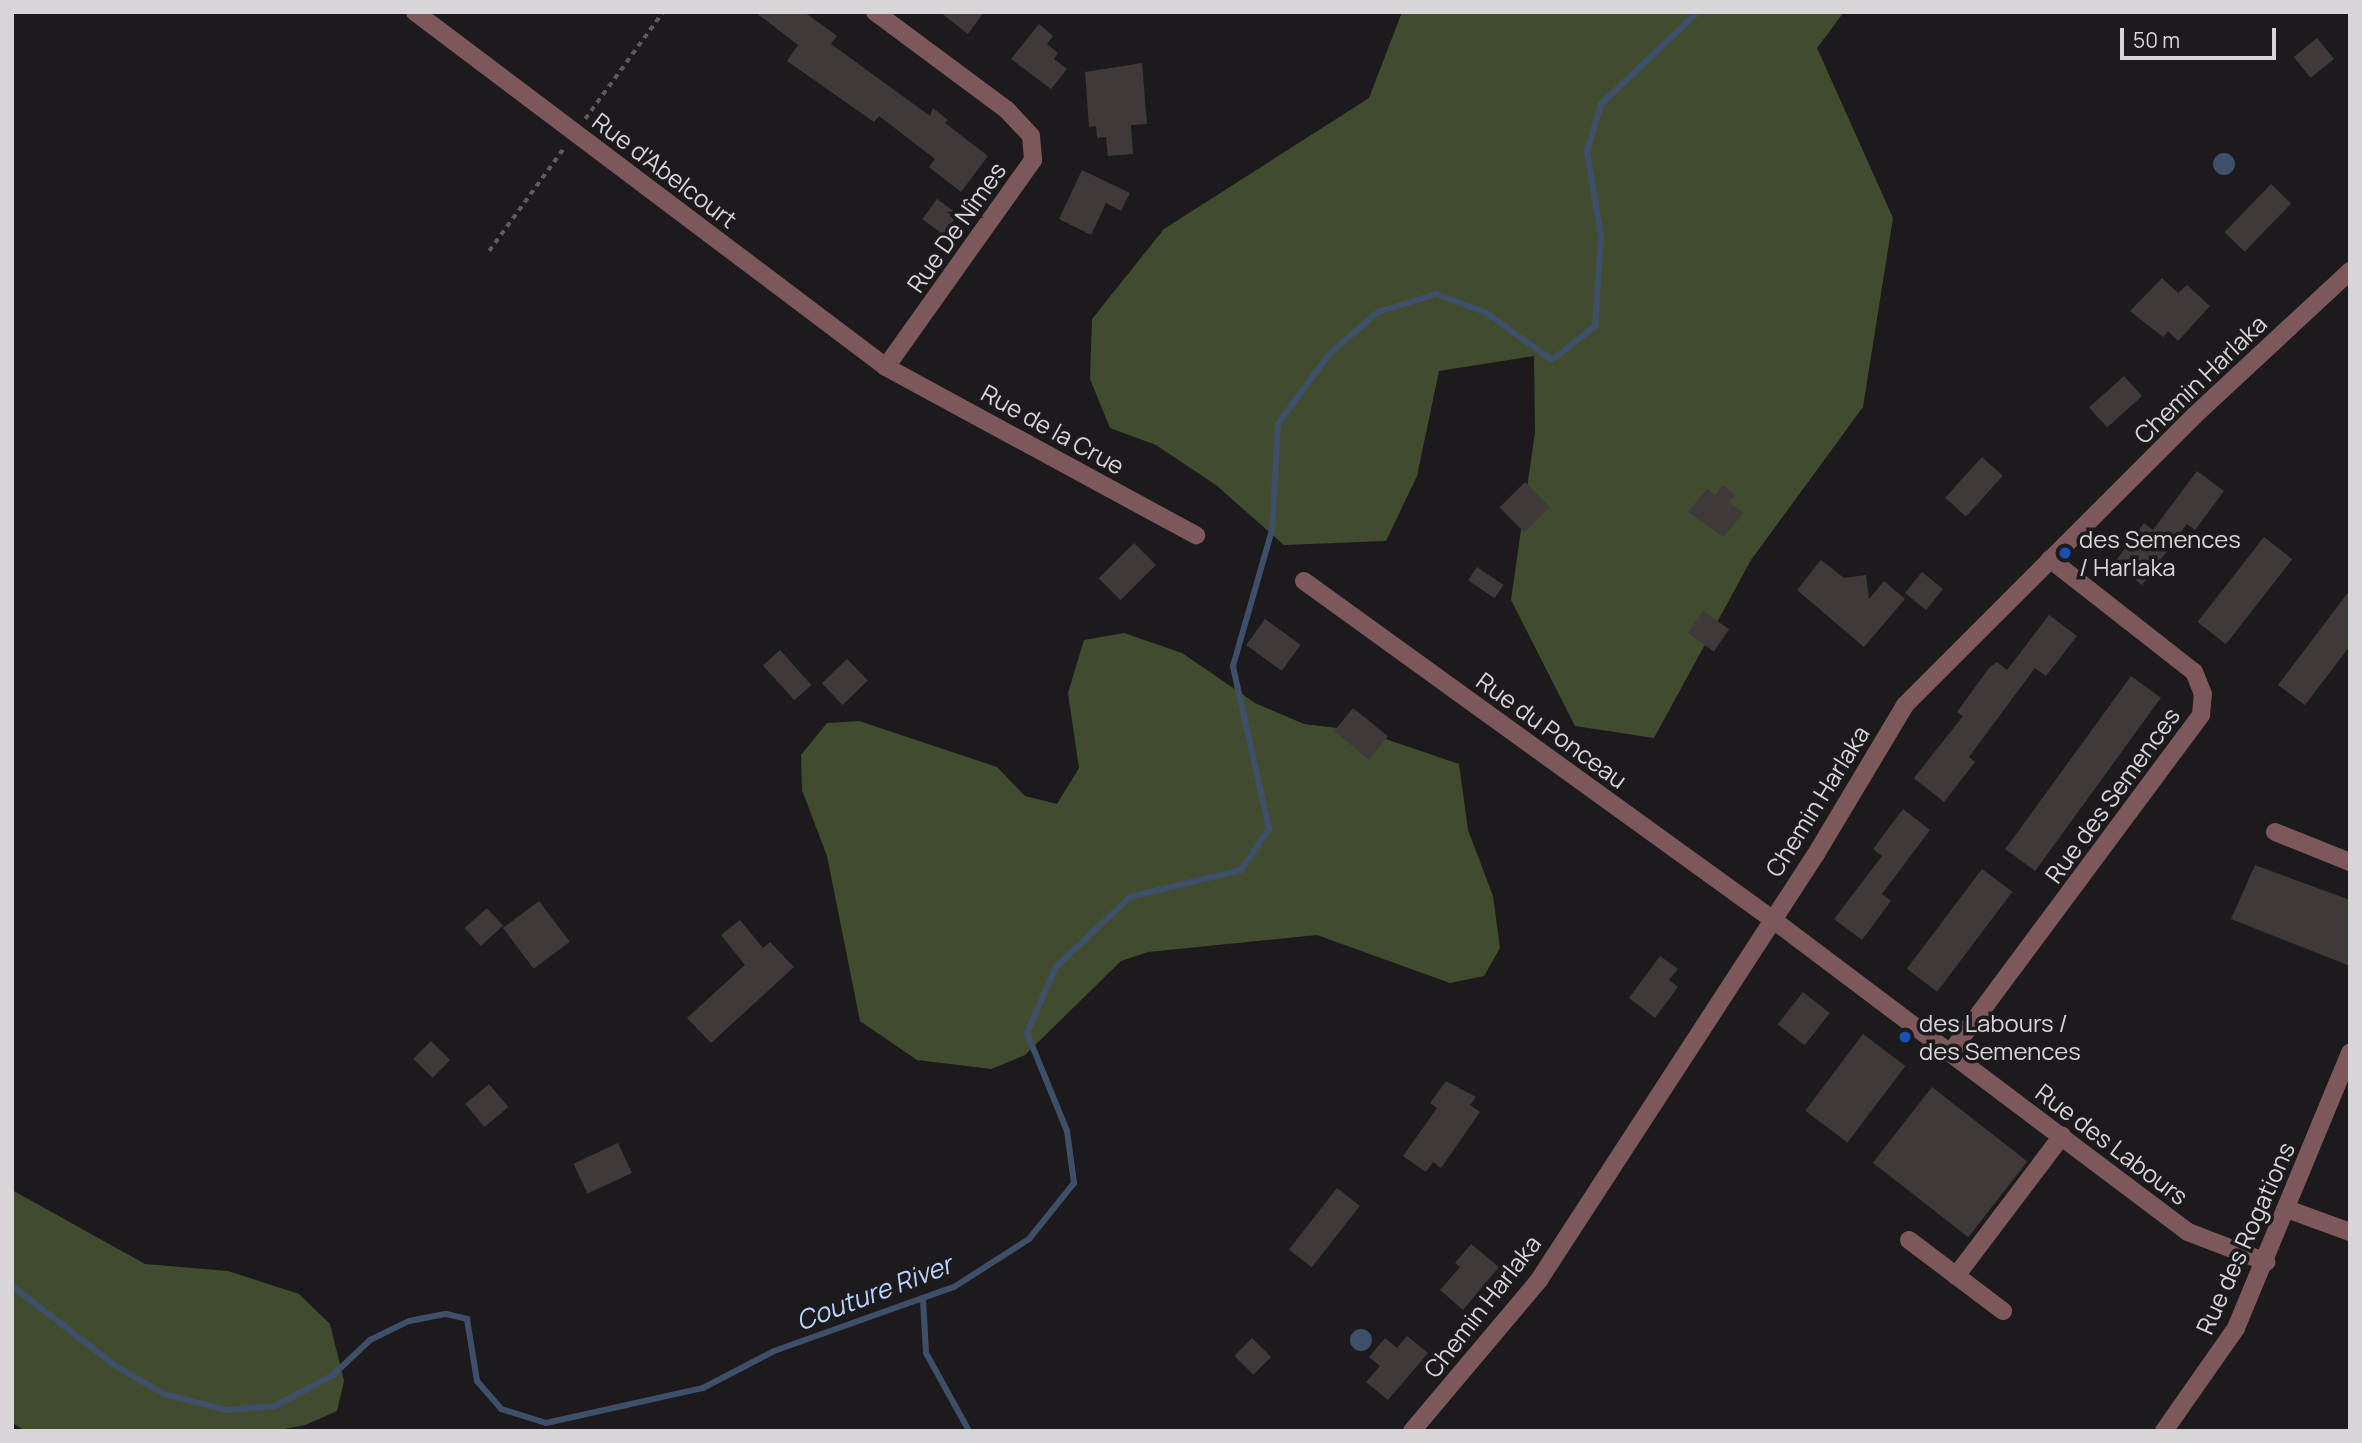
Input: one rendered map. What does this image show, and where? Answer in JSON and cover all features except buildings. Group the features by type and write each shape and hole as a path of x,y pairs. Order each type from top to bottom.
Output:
{"street":[{"name":"Rue d'Abelcourt","path":"415,12 886,366"},
{"name":"Rue De Nîmes","path":"875,12 1007,110 1031,136 1032,159 886,366"},
{"name":"Chemin Harlaka","path":"1412,1431 1539,1280 1772,919 1905,705 2050,559 2350,271"},
{"name":"Rue de la Crue","path":"886,366 1196,535"},
{"name":"Rue des Semences","path":"1950,1053 2201,715 2203,694 2194,671 2050,559"},
{"name":"Rue du Ponceau","path":"1304,581 1772,919"},
{"path":"2275,832 2350,862"},
{"name":"Rue des Labours","path":"1772,919 2188,1232 2266,1262"},
{"name":"Rue des Rogations","path":"2164,1431 2236,1328 2266,1262 2350,1053"},
{"path":"1956,1276 2062,1136"},
{"path":"2287,1209 2350,1232"},
{"path":"1909,1240 2003,1311"}],"green space":[{"path":"1402,12 1844,12 1817,48 1893,218 1863,407 1751,560 1654,738 1575,726 1511,600 1535,432 1534,356 1439,371 1417,476 1386,541 1284,545 1216,485 1156,445 1110,428 1090,379 1092,319 1164,229 1369,98"},
{"path":"1124,633 1182,653 1255,703 1304,724 1362,731 1459,764 1468,830 1493,896 1500,948 1484,976 1450,983 1317,935 1148,952 1121,961 1025,1055 991,1069 917,1060 860,1021 827,856 802,790 801,755 827,723 859,721 997,767 1025,796 1057,804 1079,768 1068,693 1084,640"},
{"path":"12,1190 145,1264 228,1271 299,1294 330,1324 344,1381 337,1411 305,1425 274,1431 26,1431 12,1423"}],"water":[{"path":"2224,153 2232,156 2235,164 2232,172 2224,175 2216,172 2213,164 2216,156"},
{"path":"1361,1329 1369,1332 1372,1340 1369,1348 1361,1351 1353,1348 1350,1340 1353,1332"}],"waterway":[{"name":"Couture River","path":"12,1286 117,1367 164,1394 227,1410 275,1406 333,1375 370,1340 409,1321 446,1314 467,1319 477,1381 501,1409 546,1423 703,1388 774,1351 954,1287 1029,1239 1074,1183 1067,1131 1027,1033 1056,967 1130,897 1241,870 1269,829 1233,666 1272,530 1278,424 1329,354 1378,312 1436,294 1485,312 1552,360 1595,326 1601,236 1587,151 1601,104 1698,12"},
{"path":"923,1299 926,1353 969,1431"}],"place":[{"name":"des Semences / Harlaka","path":"2065,553"},
{"name":"des Labours / des Semences","path":"1905,1037"}]}
